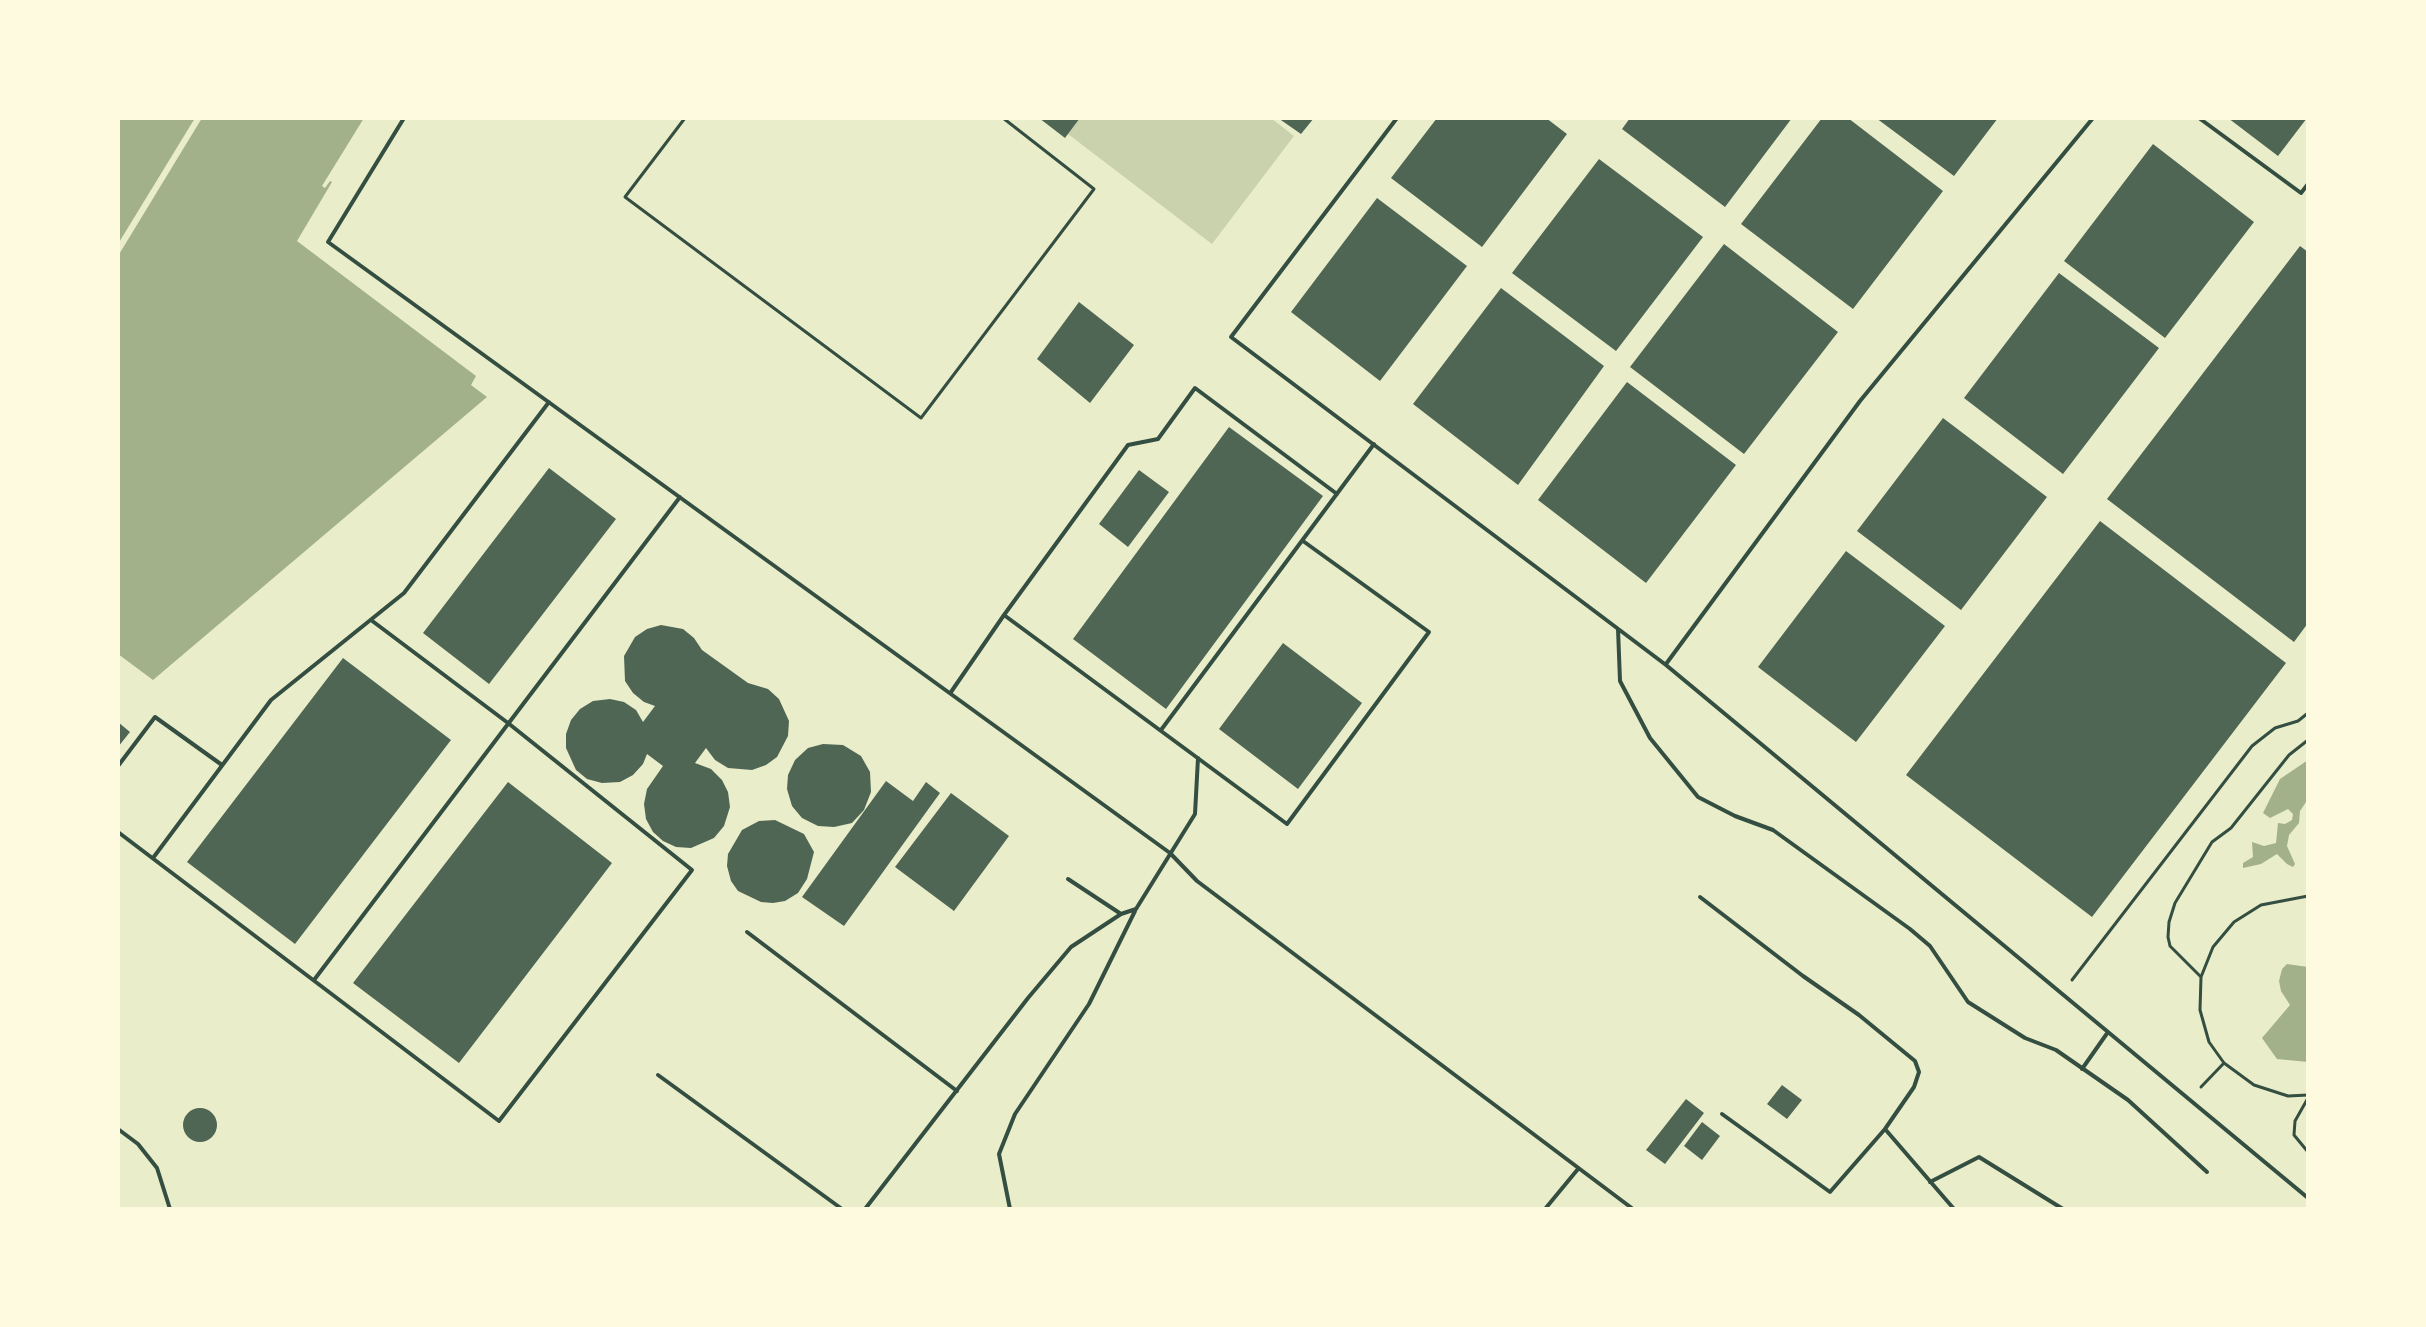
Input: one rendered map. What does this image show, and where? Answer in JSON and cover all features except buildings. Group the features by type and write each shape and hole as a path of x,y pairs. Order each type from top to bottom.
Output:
{"lane":[{"path":"404,118 328,242 1170,853 1197,881 1633,1209"},
{"path":"1397,118 1231,337 1666,665 2308,1198"},
{"path":"1666,665 1860,401 2093,118"},
{"path":"2199,118 2308,198"},
{"path":"2301,193 2308,184"},
{"path":"951,692 1128,445 1158,439 1195,388 1337,494"},
{"path":"153,858 271,700 404,593 549,402"},
{"path":"1161,730 1374,444"},
{"path":"314,980 680,497"},
{"path":"1004,615 1287,824 1429,632 1303,541"},
{"path":"118,832 499,1121 692,870 508,723 371,620"},
{"path":"1618,629 1620,681 1650,738 1698,797 1735,816 1773,830 1910,929 1930,946 1968,1002 2025,1038 2056,1050 2128,1100 2207,1172"},
{"path":"118,766 155,717 222,765"},
{"path":"1010,1209 999,1154 1015,1114 1089,1004 1136,909 1195,814 1198,758"},
{"path":"1068,879 1121,914"},
{"path":"1700,897 1859,1015 1915,1061 1919,1072 1914,1087 1885,1129 1830,1192 1722,1114"},
{"path":"865,1209 1071,947 1121,914 1136,909"},
{"path":"747,932 957,1091"},
{"path":"2082,1069 2108,1032"},
{"path":"658,1075 842,1209"},
{"path":"118,1129 138,1144 157,1168 170,1209"},
{"path":"1885,1129 1954,1209"},
{"path":"1930,1182 1979,1157 2063,1209"},
{"path":"1545,1209 1578,1169"}],"path":[{"path":"685,118 625,197 921,418 1094,189 1003,118"},
{"path":"2072,980 2252,746 2275,728 2298,721 2308,713"},
{"path":"2201,977 2170,946 2169,922 2175,903 2212,842 2231,828 2289,755 2308,740"},
{"path":"2308,896 2261,905 2234,922 2213,947 2201,977 2200,1010 2209,1042 2224,1063 2254,1085 2288,1096 2308,1096 2295,1121 2294,1135 2308,1152"},
{"path":"2201,1087 2224,1063"}],"shaded area":[{"path":"118,118 364,118 322,186 325,188 332,182 297,241 476,376 471,385 487,397 153,680 118,654"},
{"path":"1080,118 1271,118 1294,136 1212,244 1068,134"},
{"path":"2308,760 2308,799 2300,811 2299,823 2289,835 2287,846 2295,864 2293,867 2287,864 2277,854 2261,864 2243,868 2243,863 2253,857 2252,842 2264,846 2276,843 2278,823 2285,824 2292,820 2293,814 2288,809 2270,818 2263,813 2280,779"},
{"path":"2287,964 2308,967 2308,1062 2277,1059 2262,1038 2290,1005 2279,981"}],"pier":[{"path":"195,118 202,118 118,256 118,244"}]}
